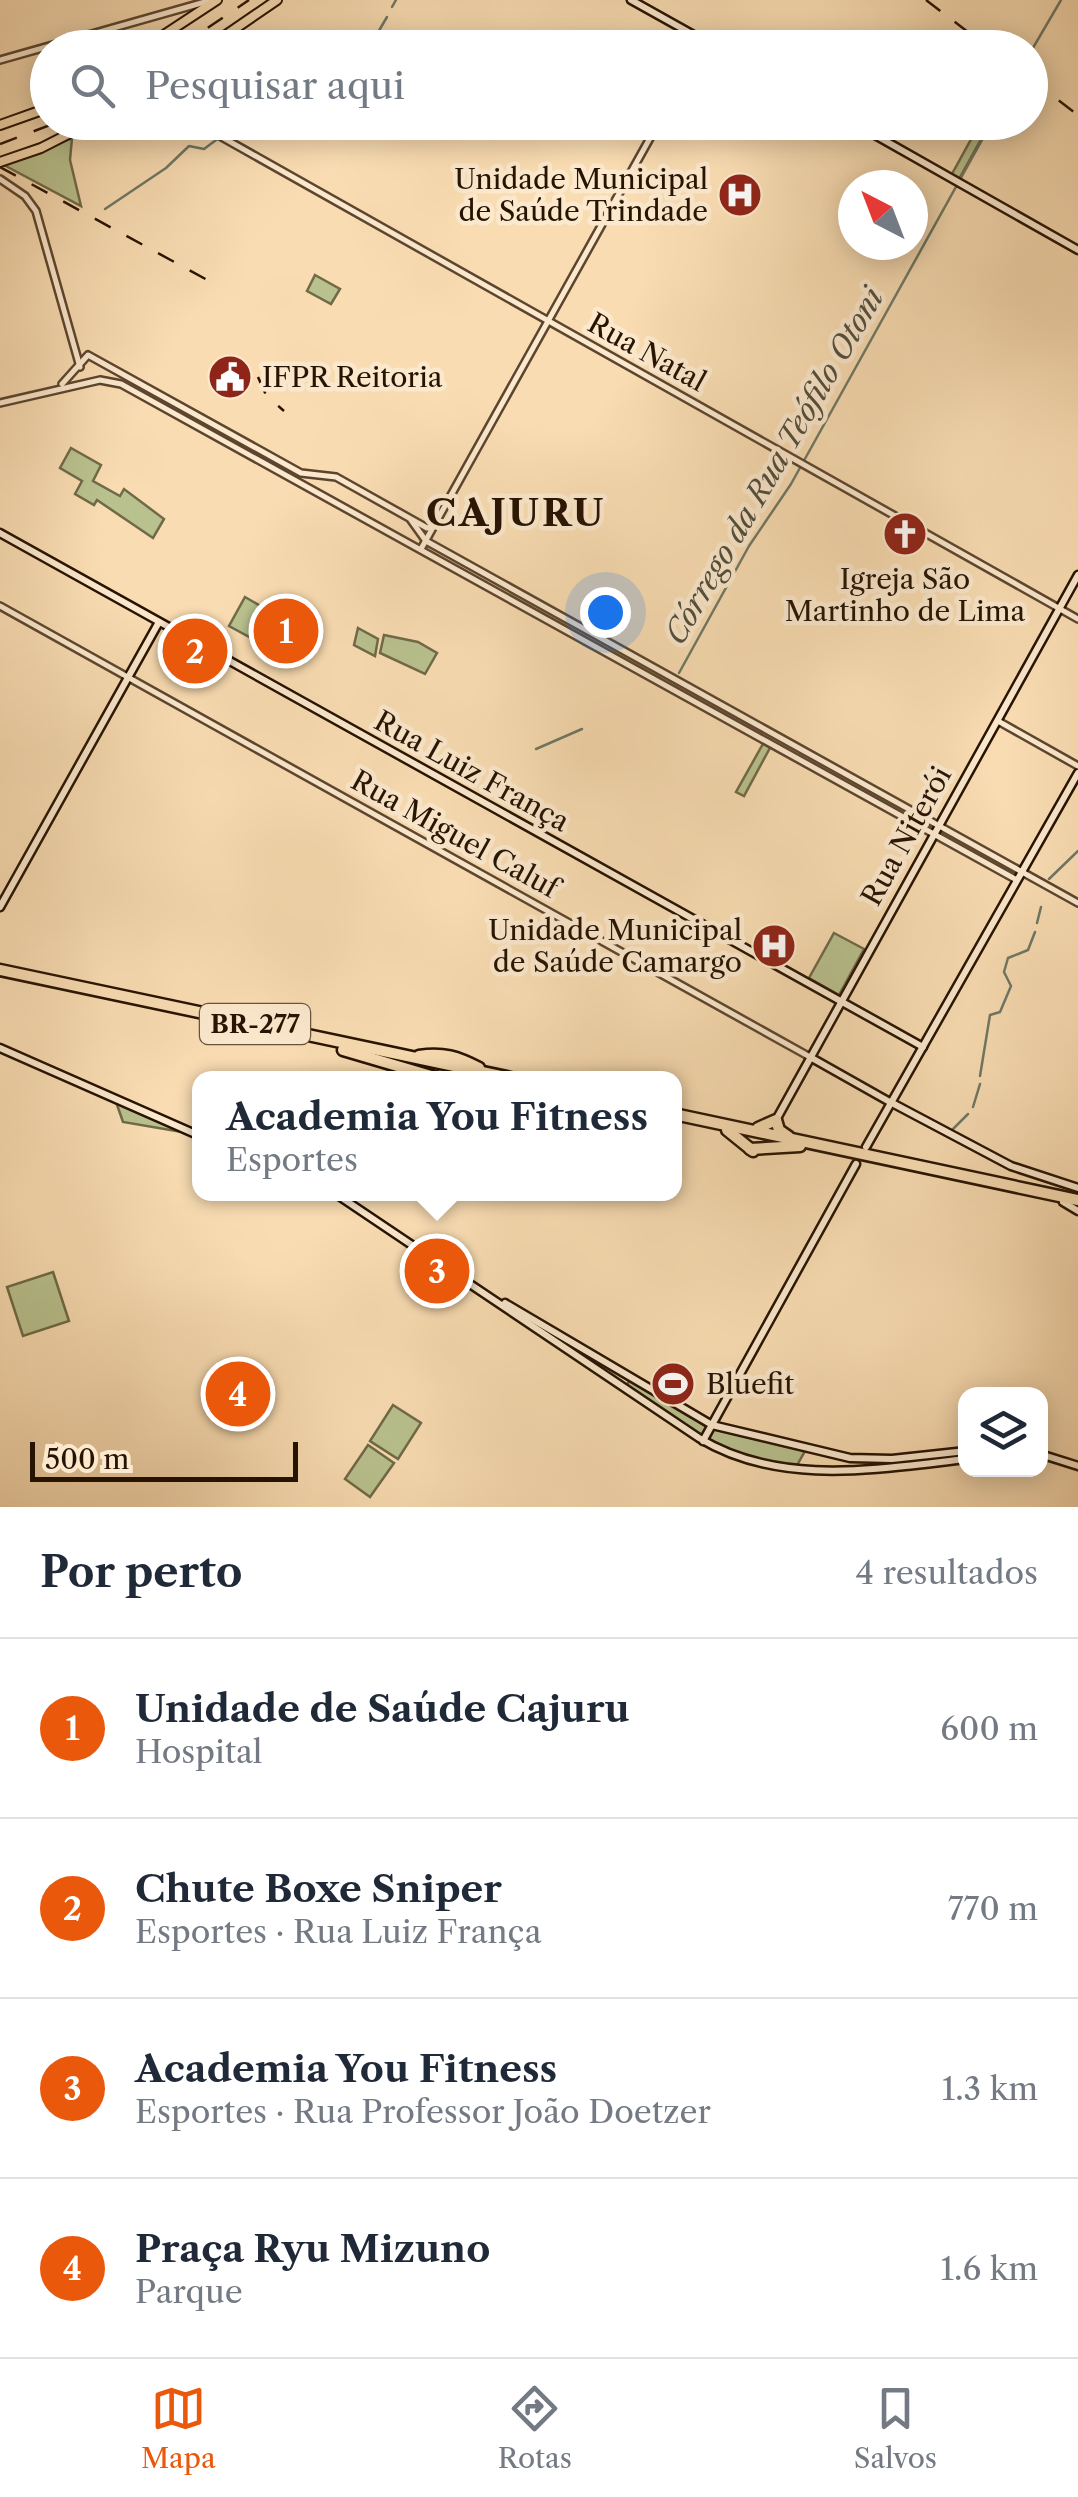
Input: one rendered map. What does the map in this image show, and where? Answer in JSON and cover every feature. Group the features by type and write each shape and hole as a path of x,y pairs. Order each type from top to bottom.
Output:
{"highway":[{"name":"BR-277","path":"2,975 210,1020 218,1032 231,1024 444,1071"},
{"name":"BR-277","path":"2,975 381,1052 449,1055 489,1071"},
{"path":"343,1050 414,1071"},
{"path":"682,1118 797,1143"},
{"path":"682,1118 1063,1199 1078,1199"},
{"path":"748,1130 766,1127 776,1120 779,1130 797,1143"},
{"path":"727,1130 758,1150 797,1143"}],"main road":[{"path":"171,30 215,0"},
{"path":"233,30 277,0"},
{"path":"631,0 679,30"},
{"path":"0,125 30,114"},
{"path":"0,162 57,140"},
{"path":"884,140 1078,250"},
{"name":"Rua Luiz França","path":"0,533 923,1047"},
{"name":"Rua Niterói","path":"776,1120 1078,575"},
{"path":"1,903 160,622"},
{"path":"866,1147 1078,769"},
{"path":"0,1048 192,1132"},
{"name":"Rua Miguel Caluf","path":"810,1057 1078,1199"},
{"path":"703,1441 856,1164"},
{"path":"1063,1199 1078,1199"},
{"path":"346,1201 703,1441 747,1462 809,1471 958,1460"},
{"path":"478,1289 568,1337 712,1425 857,1459 958,1452"},
{"path":"1048,1457 1078,1466"}],"street":[{"path":"108,30 215,0"},
{"path":"0,60 30,52"},
{"name":"Rua Natal","path":"227,140 1078,619"},
{"path":"423,545 649,140"},
{"path":"0,179 25,196 36,211 80,367"},
{"path":"86,357 300,473 321,474 412,520 434,527"},
{"path":"74,380 86,357"},
{"path":"74,380 86,357"},
{"path":"0,403 74,380 111,380 423,545 1018,877 1078,902"},
{"path":"56,387 66,396"},
{"path":"308,487 321,474"},
{"path":"412,520 423,545"},
{"name":"Rua Miguel Caluf","path":"0,606 810,1057"},
{"path":"997,721 1078,769"}],"green space":[{"path":"72,140 70,160 81,206 2,164"},
{"path":"971,140 981,140 959,179 952,174"},
{"path":"315,275 340,289 331,304 307,291"},
{"path":"71,448 101,465 93,481 120,496 124,489 164,519 153,538 97,500 94,505 75,494 82,481 60,468"},
{"path":"245,597 271,612 255,640 229,626"},
{"path":"358,628 378,639 375,656 354,645"},
{"path":"384,635 418,642 437,653 425,674 380,653"},
{"path":"764,742 771,746 744,796 736,792"},
{"path":"834,933 864,949 839,995 809,978"},
{"path":"116,1102 182,1132 123,1122"},
{"path":"53,1272 69,1321 23,1336 7,1287"},
{"path":"264,1369 269,1383 237,1429 217,1402 212,1387"},
{"path":"630,1380 707,1427 702,1436 626,1386"},
{"path":"393,1405 421,1423 398,1459 370,1441"},
{"path":"713,1429 805,1451 796,1467 748,1460 706,1440"},
{"path":"368,1445 394,1463 370,1497 345,1479"}],"waterway":[{"path":"392,7 396,0"},
{"name":"Córrego da Rua Teófilo Otoni","path":"1043,30 1061,0"},
{"path":"379,30 387,17"},
{"path":"105,209 166,168 189,146 204,149 216,140"},
{"name":"Córrego da Rua Teófilo Otoni","path":"679,673 749,546 791,484 982,140"},
{"name":"Córrego da Rua Teófilo Otoni","path":"536,749 582,729"},
{"path":"1049,879 1078,851"},
{"path":"1037,923 1041,907"},
{"path":"980,1076 990,1015 1000,1012 1011,986 1004,972 1008,958 1028,950 1035,932"},
{"path":"973,1107 980,1084"},
{"path":"953,1129 968,1114"}],"railway":[{"path":"205,30 249,0"},
{"path":"926,0 965,30"},
{"path":"1048,92 1078,115"},
{"path":"0,144 30,133"},
{"path":"0,167 211,282"},
{"path":"258,377 266,395 284,411"}],"place":[{"name":"Unidade Municipal de Saúde Trindade","path":"740,195"},
{"name":"IFPR Reitoria","path":"230,377"},
{"name":"Igreja São Martinho de Lima","path":"905,534"},
{"name":"Unidade de Saúde Cajuru","path":"286,631"},
{"name":"Chute Boxe Sniper","path":"195,651"},
{"name":"Unidade Municipal de Saúde Camargo","path":"774,946"},
{"name":"Academia You Fitness","path":"437,1271"},
{"name":"Bluefit","path":"673,1384"},
{"name":"Praça Ryu Mizuno","path":"238,1394"}],"district":[{"name":"CAJURU","path":"516,512"}]}
